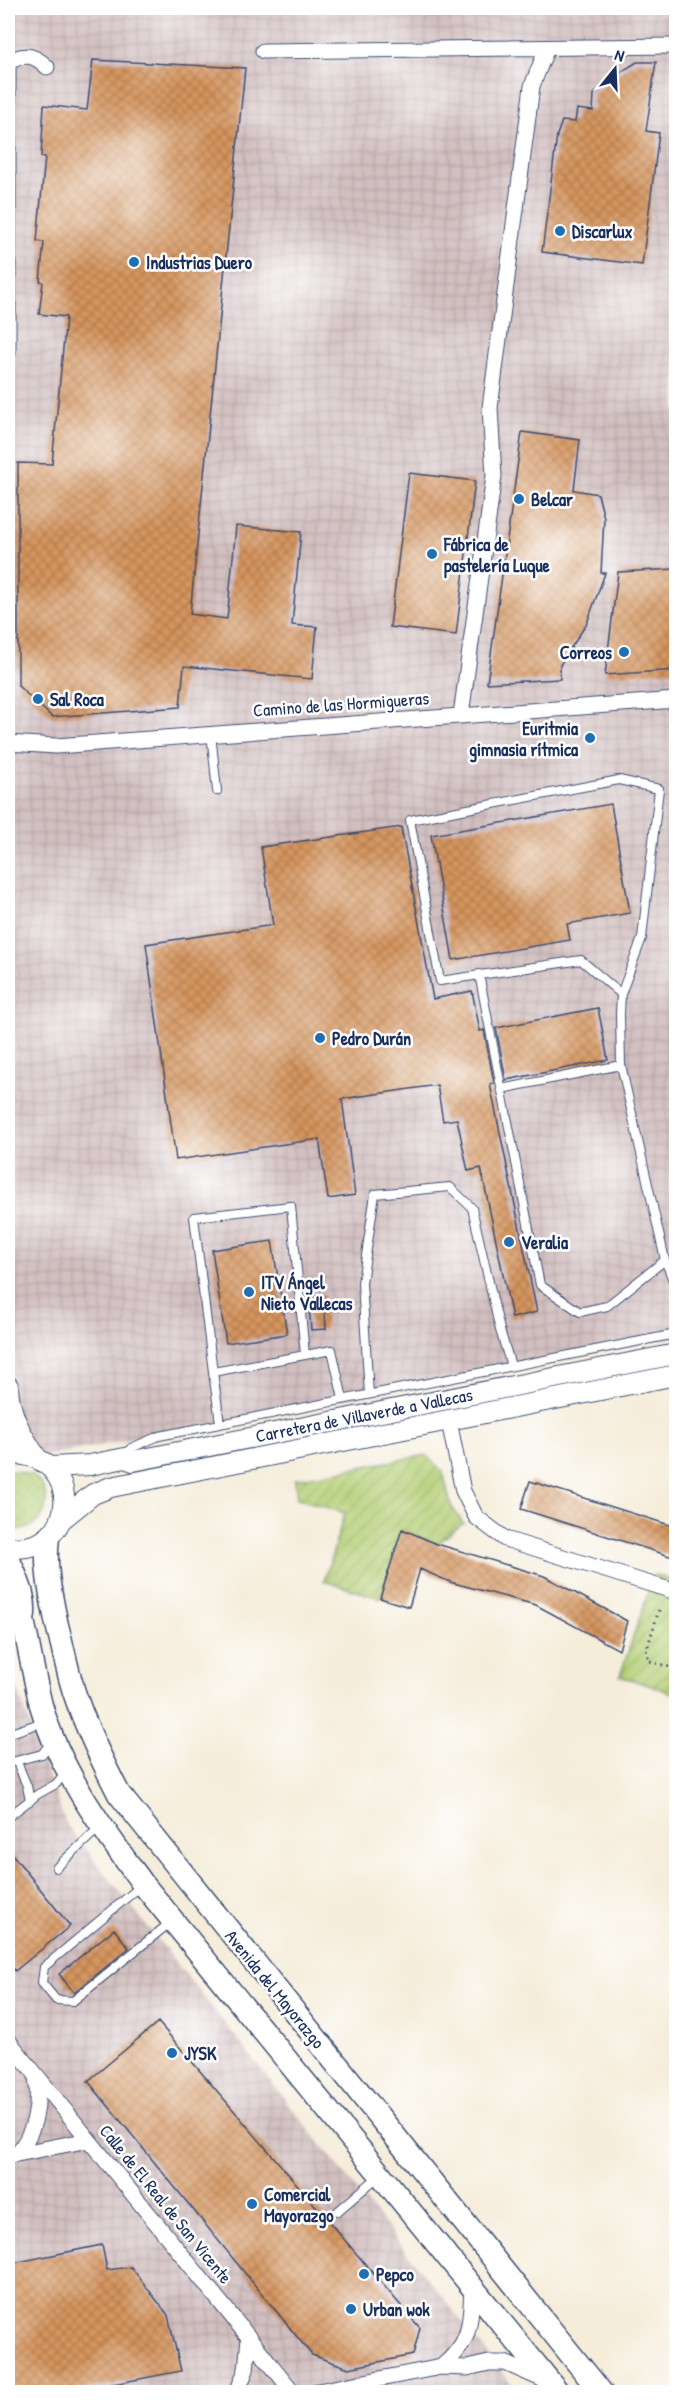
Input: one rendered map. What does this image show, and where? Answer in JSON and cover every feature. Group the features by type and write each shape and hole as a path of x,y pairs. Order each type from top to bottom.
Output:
{"main road":[{"name":"Carretera de Villaverde a Vallecas","path":"8,1454 22,1454 44,1462 90,1465 124,1458 133,1461 676,1354"},
{"name":"Carretera de Villaverde a Vallecas","path":"8,1547 18,1549 34,1546 93,1494 111,1487 676,1375"},
{"path":"8,1386 14,1419 23,1438 59,1479 64,1492 64,1506 54,1529"},
{"name":"Avenida del Mayorazgo","path":"54,1529 46,1556 48,1575 71,1681 98,1751 119,1794 601,2392"},
{"name":"Avenida del Mayorazgo","path":"8,1558 20,1586 25,1611 23,1620 42,1707 66,1765 101,1826 143,1884 555,2388"}],"street":[{"path":"262,51 676,46"},
{"path":"461,715 494,476 491,396 532,86 547,48"},
{"path":"8,352 8,62 22,55 30,56 38,58 47,67"},
{"name":"Camino de las Hormigueras","path":"8,744 56,746 676,700"},
{"path":"449,1421 463,1491 476,1517 505,1539 676,1592"},
{"name":"Calle de El Real de San Vicente","path":"8,2040 293,2392"},
{"path":"12,2155 26,2142 36,2118 38,2092 36,2075"},
{"path":"12,2155 89,2140"},
{"path":"441,2367 456,2355 466,2338 471,2312 472,2287"},
{"path":"237,2392 246,2370 249,2338"},
{"path":"313,2392 356,2388 441,2367 467,2368 489,2363 505,2363 555,2388"}],"lane":[{"path":"211,733 217,791"},
{"path":"621,994 581,960 440,981 410,820 619,780 660,789 642,938 621,994 621,1065 665,1260 676,1288"},
{"path":"479,974 540,1285 580,1312 607,1306 665,1260"},
{"path":"501,1089 621,1065"},
{"path":"369,1394 362,1283 375,1194 450,1187 472,1208 500,1330 511,1366"},
{"path":"219,1423 194,1217 291,1206 305,1355"},
{"path":"124,1458 131,1448 150,1439 219,1423 676,1334"},
{"path":"213,1372 332,1350 343,1399"},
{"path":"8,1603 14,1622"},
{"path":"8,1734 50,1727 47,1749 42,1754 8,1763"},
{"path":"17,1762 27,1786 30,1801"},
{"path":"8,1817 61,1780 66,1765"},
{"path":"56,1868 101,1826"},
{"path":"143,1884 44,1968 42,1983 56,2000 73,2001 173,1921"},
{"path":"338,2211 381,2174"}],"path":[{"path":"659,1610 646,1652 650,1661 676,1669"}],"shaded area":[{"path":"8,8 676,8 676,1337 8,1463"},
{"path":"8,1664 66,1824 518,2392 8,2392"}],"green space":[{"path":"426,1455 443,1472 451,1506 463,1523 437,1544 402,1530 380,1598 324,1581 345,1513 297,1498 295,1479"},
{"path":"13,1471 29,1475 40,1482 45,1493 46,1505 42,1516 34,1524 23,1529 8,1528 8,1473"},
{"path":"654,1575 676,1581 676,1694 620,1676"}],"building":[{"path":"93,60 245,68 190,614 227,619 236,526 301,532 292,625 317,627 312,679 184,666 180,707 52,717 18,686 18,463 52,464 66,317 39,314 44,242 37,241 45,157 41,157 44,105 87,110"},
{"path":"637,62 656,62 646,131 659,133 642,265 542,252 557,135 562,121 575,122 577,109 593,111 594,94 616,75"},
{"path":"522,432 580,440 574,490 598,494 604,518 601,573 605,573 587,623 560,665 560,679 487,683"},
{"name":"Fábrica de pastelería Luque","path":"409,473 475,481 456,635 390,627"},
{"path":"676,569 676,670 605,675 618,572"},
{"path":"611,804 630,913 567,924 570,940 453,960 431,835"},
{"name":"Pedro Durán","path":"401,827 433,999 472,991 480,1031 484,1030 494,1083 490,1084 537,1312 512,1318 481,1168 468,1171 457,1119 443,1121 437,1085 342,1099 355,1195 328,1199 319,1139 176,1160 146,944 273,925 261,847"},
{"path":"598,1008 608,1060 506,1080 496,1028"},
{"name":"ITV Ángel Nieto Vallecas","path":"272,1241 287,1334 226,1343 212,1250"},
{"path":"324,1295 326,1329 311,1330 308,1296"},
{"path":"530,1481 676,1527 676,1558 521,1509"},
{"path":"402,1529 437,1544 544,1576 627,1621 619,1650 536,1605 450,1582 420,1569 409,1607 380,1598"},
{"path":"8,1849 70,1926 15,1971 8,1961"},
{"path":"114,1929 129,1948 74,1993 59,1974"},
{"name":"Comercial Mayorazgo","path":"158,2022 420,2328 413,2355 349,2368 312,2355 88,2081"},
{"path":"102,2245 107,2270 131,2267 168,2315 181,2371 72,2392 8,2392 8,2264"}],"place":[{"name":"Discarlux","path":"560,231"},
{"name":"Industrias Duero","path":"134,262"},
{"name":"Belcar","path":"519,499"},
{"name":"Fábrica de pastelería Luque","path":"432,554"},
{"name":"Correos","path":"624,652"},
{"name":"Sal Roca","path":"38,699"},
{"name":"Euritmia gimnasia rítmica","path":"590,738"},
{"name":"Pedro Durán","path":"320,1038"},
{"name":"Veralia","path":"509,1242"},
{"name":"ITV Ángel Nieto Vallecas","path":"249,1292"},
{"name":"JYSK","path":"172,2053"},
{"name":"Comercial Mayorazgo","path":"252,2204"},
{"name":"Pepco","path":"364,2274"},
{"name":"Urban wok","path":"351,2309"}]}
